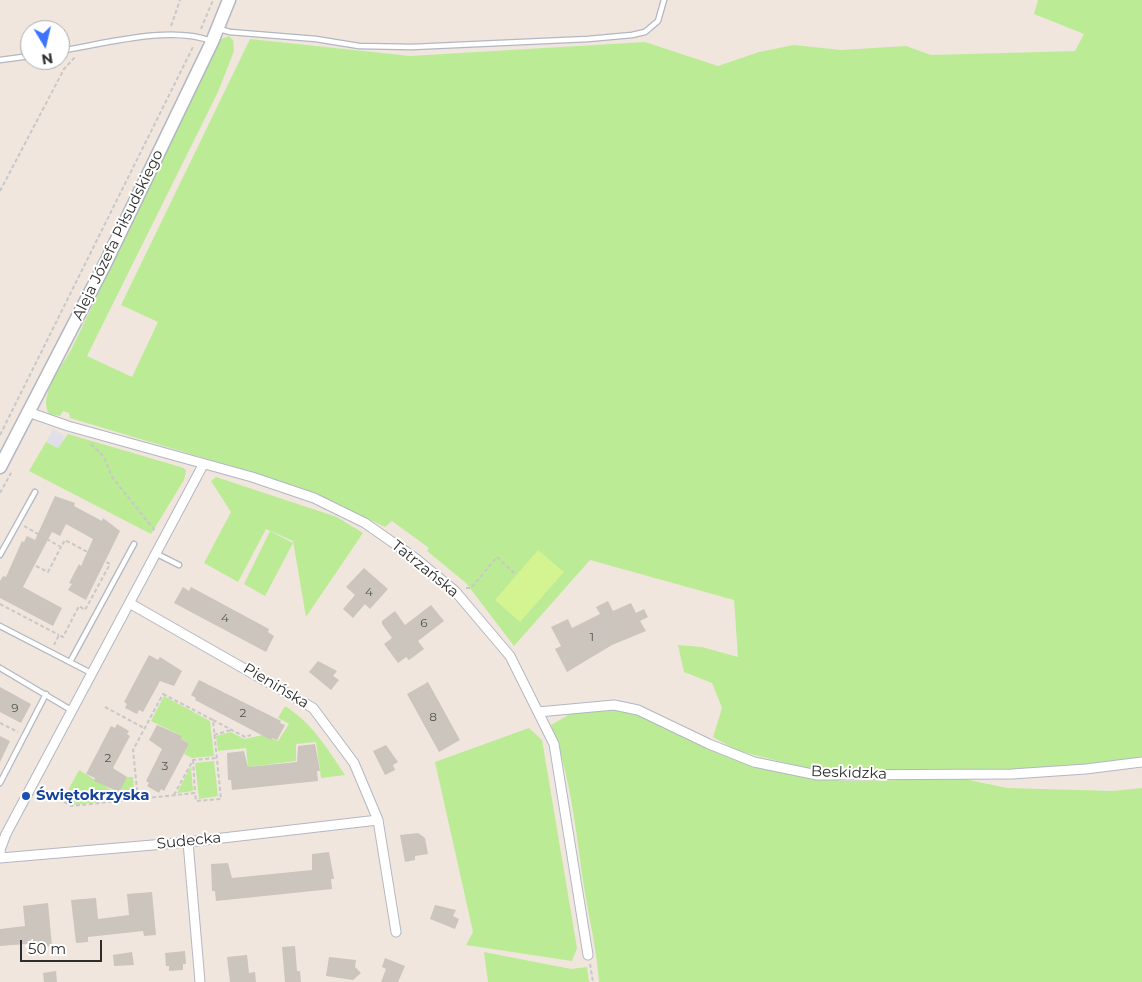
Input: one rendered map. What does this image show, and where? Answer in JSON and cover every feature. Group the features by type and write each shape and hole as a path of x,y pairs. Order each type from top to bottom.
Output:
{"main road":[{"name":"Aleja Józefa Piłsudskiego","path":"0,467 101,272 212,42 228,0"}],"street":[{"name":"Tatrzańska","path":"28,412 283,487 340,509 415,558 456,591 510,656 554,744 588,955"},
{"path":"0,858 0,850 6,834 91,673 131,604 203,465"},
{"name":"Pienińska","path":"131,604 313,708 354,764 378,820 396,932"},
{"name":"Beskidzka","path":"538,712 606,706 638,710 708,744 754,762 817,775 1012,774 1086,769 1142,762"},
{"name":"Sudecka","path":"0,858 188,842 378,820"},
{"path":"188,842 200,982"}],"lane":[{"path":"218,28 230,32 316,39 359,46 412,47 588,39 645,32 658,21 664,0"},
{"path":"70,49 170,34 199,36 212,42"},
{"path":"0,60 20,57"},
{"path":"0,555 35,492"},
{"path":"70,662 134,544"},
{"path":"157,554 179,565"},
{"path":"0,626 91,673"},
{"path":"0,668 72,710"},
{"path":"0,783 46,694"}],"path":[{"path":"170,34 173,17 180,0"},
{"path":"0,434 199,36 212,0"},
{"path":"0,191 64,69 89,46"},
{"path":"91,443 104,457 112,477 157,534"},
{"path":"18,522 61,547"},
{"path":"0,604 63,637 79,606 85,610 110,564 65,540 48,572 36,566"},
{"path":"456,591 460,588 471,588 497,557 515,574"},
{"path":"51,651 59,634"},
{"path":"138,799 133,750 163,694 245,737 251,735"},
{"path":"105,707 144,728"},
{"path":"193,760 196,801 221,799 213,720"},
{"path":"0,723 24,736"},
{"path":"214,735 231,730"},
{"path":"193,760 216,758"},
{"path":"174,795 193,760"},
{"path":"64,802 71,806 195,793"},
{"path":"588,955 593,982"}],"shaded area":[{"path":"53,429 65,436 58,449 46,442"}],"green space":[{"path":"1038,0 1142,0 1142,758 1078,767 998,770 819,771 738,751 713,737 722,708 712,683 684,672 678,645 702,647 738,657 734,600 590,560 514,646 466,583 427,551 429,548 392,521 385,527 321,496 244,470 70,418 69,413 63,411 60,416 49,414 46,406 52,381 71,350 221,39 229,36 233,40 234,51 218,92 87,356 132,377 158,322 121,305 250,39 410,56 645,42 718,66 759,52 794,45 841,50 906,46 931,55 1075,51 1084,34 1034,14"},
{"path":"68,434 184,468 186,471 184,480 151,534 29,471 46,442 58,448"},
{"path":"216,477 337,517 363,533 306,617 293,541 266,529 238,582 204,563 231,512 211,481"},
{"path":"270,531 293,543 265,596 244,584"},
{"path":"538,550 564,572 520,622 495,600"},
{"path":"164,696 210,721 214,756 192,758 184,754 189,744 181,739 182,736 151,721"},
{"path":"285,706 311,728 326,746 345,775 321,778 316,742 296,744 296,761 248,767 246,748 218,751 216,736 231,732 244,739 263,735 278,741 289,724 278,718"},
{"path":"600,709 630,712 654,719 720,754 744,763 819,778 844,781 964,779 1007,788 1112,791 1142,788 1142,982 599,982 597,958 572,805 558,744 551,725 570,714"},
{"path":"529,728 542,740 577,948 572,961 466,945 473,932 435,762"},
{"path":"214,761 218,796 199,799 195,763"},
{"path":"191,766 193,791 177,793"},
{"path":"79,770 113,791 127,777 133,777 135,798 72,805 63,800"},
{"path":"484,952 571,969 587,967 589,982 488,982"}],"building":[{"path":"55,496 75,503 74,506 102,521 103,518 120,531 86,600 68,590 72,584 69,583 79,564 81,566 93,539 66,524 60,536 52,532 23,587 62,608 53,626 0,598 0,581 3,576 6,577 22,541 24,542 27,536 35,540"},
{"path":"364,568 388,589 370,609 365,604 353,618 343,609 355,595 346,587"},
{"path":"183,587 189,591 191,587 269,629 268,632 274,636 266,652 174,603"},
{"path":"608,601 613,611 631,603 636,613 644,609 648,617 640,621 646,631 612,645 567,672 555,649 561,646 551,627 568,619 572,628 600,614 596,607"},
{"path":"431,605 444,621 418,641 424,649 409,660 406,657 398,663 384,644 392,638 382,624 382,621 395,611 405,625"},
{"path":"149,655 158,660 160,657 182,671 174,686 160,681 143,712 139,710 137,714 125,708 127,704 124,702"},
{"path":"318,661 337,671 333,676 339,680 331,690 309,672"},
{"path":"199,680 281,721 280,723 285,725 277,740 272,738 271,740 195,700 196,698 191,695"},
{"path":"428,682 460,740 439,752 407,694"},
{"path":"0,687 31,704 21,723 0,712"},
{"path":"117,724 129,731 127,734 130,736 113,768 127,777 119,792 94,781 95,778 86,774 111,726 115,728"},
{"path":"157,725 182,736 181,739 189,744 164,791 161,789 159,793 147,786 149,783 146,781 162,749 149,740"},
{"path":"0,736 10,741 0,762"},
{"path":"315,744 320,771 317,771 318,781 232,790 231,780 228,780 227,753 244,751 248,767 297,762 298,746"},
{"path":"386,745 398,762 393,765 395,770 385,775 373,751"},
{"path":"418,833 425,838 428,854 415,856 415,860 405,862 400,835"},
{"path":"329,852 334,879 331,879 332,889 216,901 215,891 212,891 211,864 228,863 232,878 312,870 312,854"},
{"path":"152,892 156,935 144,936 143,931 88,937 88,942 76,943 71,900 96,898 98,919 129,915 127,894"},
{"path":"48,903 52,946 39,947 39,943 0,946 0,929 25,926 23,906"},
{"path":"435,905 456,910 453,916 459,919 455,929 430,919"},
{"path":"295,946 297,971 300,971 301,982 285,982 282,947"},
{"path":"185,951 186,964 183,964 183,970 169,971 169,966 166,966 165,953"},
{"path":"132,952 134,965 114,966 113,955"},
{"path":"247,955 249,973 255,972 256,982 230,982 227,957"},
{"path":"329,957 356,960 355,967 361,973 353,980 326,976"},
{"path":"385,958 405,966 398,982 381,982 386,969 382,967"},
{"path":"56,971 57,982 44,982 43,973"}],"place":[{"name":"Świętokrzyska","path":"26,796"}]}
